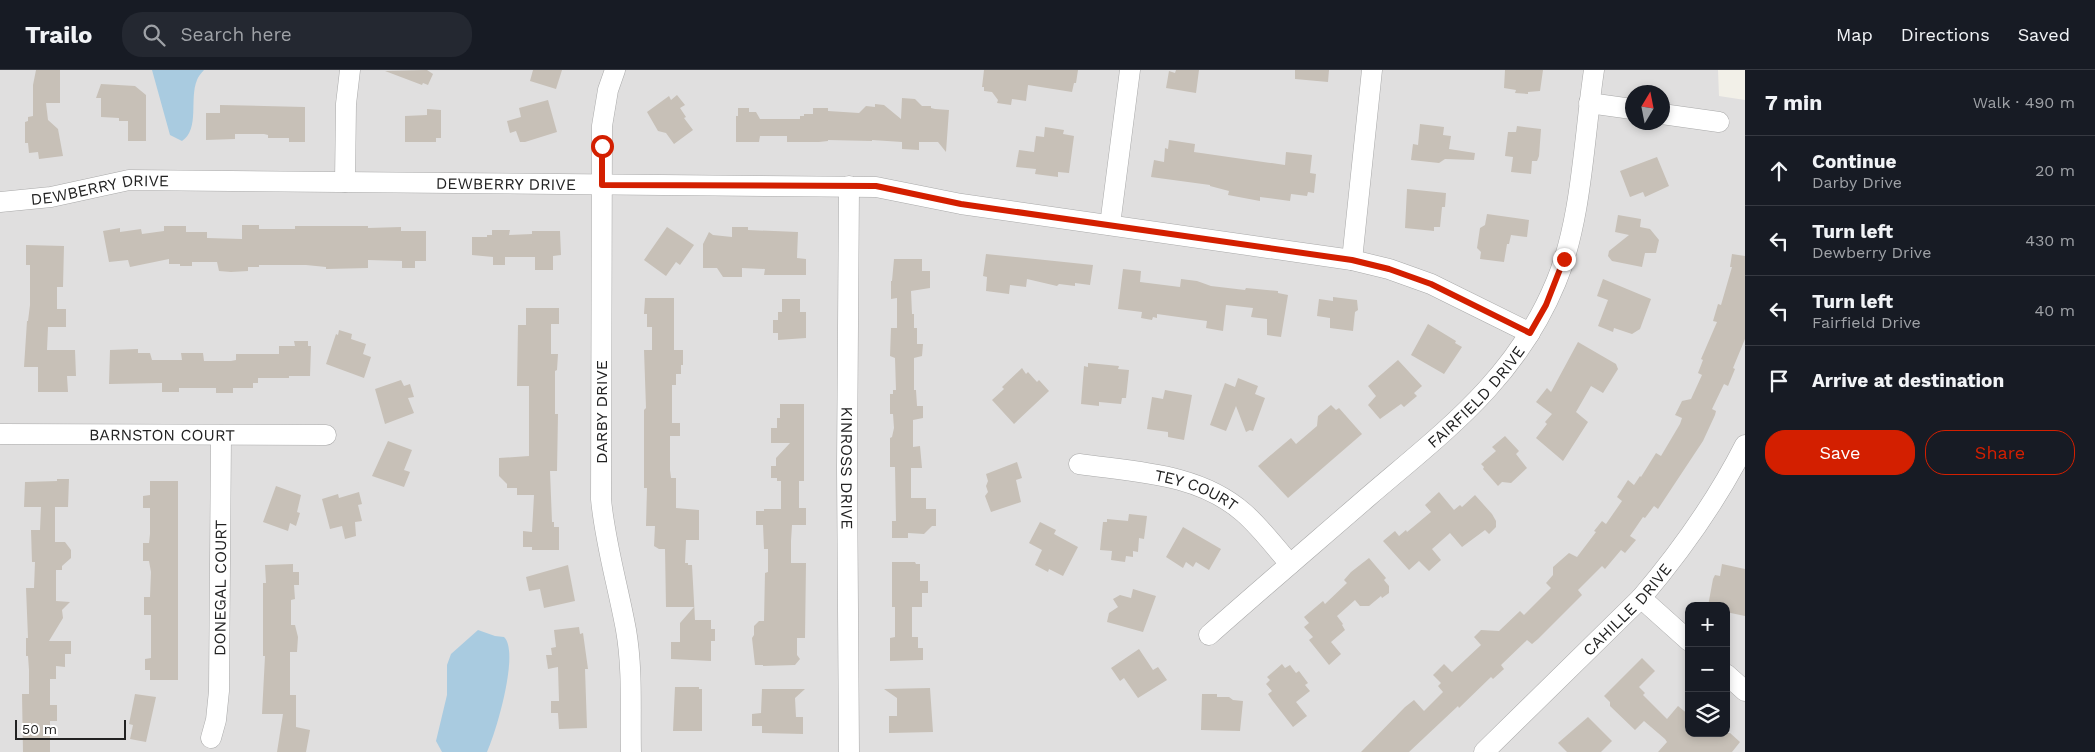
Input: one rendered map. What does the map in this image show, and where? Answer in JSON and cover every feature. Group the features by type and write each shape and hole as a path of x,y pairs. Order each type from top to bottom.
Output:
{"street":[{"path":"345,182 346,104 350,70"},
{"name":"DARBY DRIVE","path":"615,70 608,90 602,126 601,499 603,522 626,631 630,669 631,752"},
{"path":"1110,225 1130,70"},
{"path":"1352,260 1372,70"},
{"name":"FAIRFIELD DRIVE","path":"1209,635 1464,415 1509,366 1546,305 1564,259 1576,208 1594,70"},
{"path":"1589,103 1625,108"},
{"path":"1670,115 1719,122"},
{"name":"DEWBERRY DRIVE","path":"0,202 51,197 129,180 876,186 961,204 1352,260 1389,269 1431,284 1530,333"},
{"name":"KINROSS DRIVE","path":"849,186 847,477 850,752"},
{"name":"BARNSTON COURT","path":"0,434 326,435"},
{"name":"DONEGAL COURT","path":"211,738 216,720 219,691 220,435"},
{"name":"CAHILLE DRIVE","path":"1484,752 1641,598 1691,533 1725,481 1745,445"},
{"name":"TEY COURT","path":"1078,464 1178,479 1214,492 1244,513 1290,564"},
{"path":"1641,598 1685,637"},
{"path":"1730,677 1745,690"}],"shaded area":[{"path":"0,70 1718,70 1719,96 1745,100 1745,752 0,752"}],"water":[{"path":"152,70 204,70 198,78 195,88 191,129 182,141 170,135"},
{"path":"478,630 504,637 508,645 508,675 496,728 487,752 442,752 436,741 447,695 447,665 451,654"}],"building":[{"path":"36,70 60,70 60,103 46,103 48,120 58,129 63,156 39,159 38,152 29,153 28,143 25,143 25,122 28,121 28,117 33,116 33,85"},
{"path":"427,70 433,74 428,85 423,83 422,85 385,71"},
{"path":"533,70 562,70 556,89 530,81"},
{"path":"984,70 1078,70 1072,92 1028,85 1026,101 1012,99 1011,105 997,103 998,100 992,92 984,91 984,87 982,87"},
{"path":"1176,70 1199,70 1196,93 1166,88 1169,71 1175,73"},
{"path":"1295,70 1329,70 1328,82 1295,79"},
{"path":"1505,70 1543,70 1540,91 1528,92 1528,94 1515,93 1516,90 1504,88"},
{"path":"101,84 135,86 146,95 146,141 128,141 128,121 119,121 119,118 101,117 101,98 96,98"},
{"path":"677,95 685,105 680,108 686,117 684,118 693,130 674,144 666,133 658,131 647,112 669,96 671,100"},
{"path":"902,98 915,99 922,106 949,110 946,152 938,142 919,142 919,150 902,149 902,142 828,140 819,142 787,142 787,136 760,136 759,142 736,142 736,116 738,116 738,108 749,108 749,112 756,112 760,119 800,119 800,116 804,116 804,114 813,114 813,108 828,108 828,111 859,113 866,106 875,107 875,104 884,105 901,119"},
{"path":"548,100 557,132 520,142 516,131 510,133 507,121 521,117 519,108"},
{"path":"220,105 305,107 305,142 289,142 289,138 268,138 268,135 264,134 235,134 235,139 206,140 206,113 220,113"},
{"path":"427,109 441,110 441,138 436,138 436,142 405,142 405,116 427,115"},
{"path":"1420,124 1444,127 1443,135 1451,136 1449,149 1475,153 1474,160 1445,159 1439,163 1411,160 1413,144 1418,145"},
{"path":"1517,126 1541,129 1539,156 1537,161 1532,161 1531,174 1511,172 1513,157 1505,156 1508,132 1516,132"},
{"path":"1045,127 1064,130 1063,134 1074,136 1069,173 1058,172 1058,177 1035,174 1036,169 1016,167 1019,150 1034,152 1036,136 1044,137"},
{"path":"1169,140 1195,144 1194,152 1285,165 1286,152 1312,155 1310,173 1316,174 1314,193 1308,192 1307,196 1291,194 1290,201 1260,197 1260,201 1228,195 1229,191 1210,185 1151,177 1154,160 1164,162 1165,148 1168,149"},
{"path":"1657,157 1669,186 1645,197 1643,192 1630,197 1620,171"},
{"path":"1407,189 1446,193 1445,207 1442,207 1440,227 1434,227 1434,231 1405,228"},
{"path":"1487,214 1529,220 1527,237 1511,235 1509,244 1507,244 1504,262 1480,259 1481,252 1477,248 1480,228 1485,225"},
{"path":"1618,215 1641,219 1640,227 1650,229 1659,240 1656,253 1645,253 1642,267 1612,261 1608,256 1609,251 1629,235 1615,232"},
{"path":"242,225 259,225 259,229 295,229 295,226 368,226 368,228 401,227 401,231 426,231 426,261 415,261 415,268 402,268 402,261 368,260 368,268 326,269 326,267 306,265 259,265 259,267 248,267 248,271 231,272 219,271 217,262 192,262 192,266 180,266 180,264 169,264 169,259 130,267 128,260 109,262 103,231 120,228 120,232 141,229 142,234 164,231 164,226 186,226 186,232 207,232 207,238 242,239"},
{"path":"667,227 694,245 680,265 676,262 666,276 644,260"},
{"path":"732,227 748,227 748,230 798,232 797,258 806,259 806,275 764,275 765,269 742,268 742,277 723,277 717,268 703,268 703,244 709,232 713,235 732,237"},
{"path":"492,230 510,230 509,235 532,234 532,231 560,231 561,255 553,256 553,270 535,270 535,257 505,257 505,265 493,265 493,257 472,255 472,237 487,237 487,235 492,235"},
{"path":"26,245 64,246 63,287 57,287 57,309 66,309 66,327 48,327 47,350 75,350 76,376 67,376 68,392 38,392 38,367 24,367 30,305 30,265 26,265"},
{"path":"986,254 1093,265 1090,285 1075,283 1075,286 1059,284 1057,286 1027,279 1026,287 1010,285 1009,294 986,291 987,277 983,276"},
{"path":"1732,254 1745,256 1745,339 1733,368 1735,369 1728,386 1724,384 1712,409 1716,411 1715,415 1703,441 1658,509 1654,506 1645,518 1643,517 1630,536 1636,540 1625,553 1621,550 1605,569 1602,566 1578,590 1582,595 1538,639 1532,644 1527,640 1501,665 1504,669 1493,679 1491,677 1409,752 1361,752 1414,700 1424,711 1443,692 1438,686 1441,683 1433,675 1444,664 1452,672 1481,645 1474,637 1481,630 1499,631 1520,611 1524,615 1551,588 1546,583 1553,575 1553,567 1569,553 1577,557 1602,521 1606,524 1622,501 1617,497 1628,480 1634,485 1656,453 1661,456 1680,424 1682,418 1675,415 1682,401 1691,399 1702,375 1698,373 1703,360 1701,359 1717,322 1713,321 1718,304 1721,305 1732,267 1730,267"},
{"path":"894,259 922,259 922,271 930,271 930,288 911,291 914,328 917,328 917,344 923,344 922,356 914,358 914,390 916,390 917,406 923,406 923,418 913,420 913,447 920,446 922,468 911,468 911,498 926,498 926,509 936,509 936,526 932,526 924,534 908,533 908,538 892,538 892,521 896,521 895,467 890,467 890,438 894,428 893,414 890,414 890,394 893,394 893,390 896,390 895,358 890,356 891,328 897,328 897,298 891,299"},
{"path":"1123,269 1141,271 1140,282 1180,287 1181,279 1197,281 1211,286 1278,291 1278,293 1288,295 1281,337 1267,335 1267,319 1251,317 1253,308 1226,305 1223,331 1206,328 1207,321 1157,314 1157,318 1153,317 1152,320 1141,318 1142,312 1118,309"},
{"path":"1603,279 1651,299 1640,329 1632,334 1614,328 1613,332 1598,326 1608,300 1597,296"},
{"path":"1333,297 1357,300 1358,310 1355,312 1353,331 1330,328 1330,318 1317,316 1319,299 1333,301"},
{"path":"645,298 674,298 674,350 683,350 683,365 681,365 681,374 676,374 676,385 672,385 672,423 680,423 680,436 670,436 670,470 671,478 676,478 676,508 699,510 699,540 686,540 685,563 692,565 695,620 711,620 711,629 715,629 715,641 711,641 711,661 671,659 671,642 680,642 680,623 694,607 666,607 665,549 659,549 654,546 655,526 646,526 647,488 644,488 644,410 646,408 644,350 652,350 652,327 647,327 647,314 644,314"},
{"path":"782,299 800,299 800,312 806,312 806,338 778,340 778,333 773,333 773,320 778,320 778,312 782,312"},
{"path":"526,308 559,308 559,324 551,324 551,354 558,354 557,370 555,371 555,414 558,414 557,471 550,471 552,522 554,522 554,527 559,527 559,550 532,550 532,547 523,547 523,531 532,532 534,495 517,495 517,488 507,488 507,484 499,476 499,458 529,456 529,386 517,386 518,325 526,325"},
{"path":"1428,324 1456,341 1455,343 1462,347 1444,374 1411,355"},
{"path":"339,330 352,334 351,339 366,344 363,354 371,357 364,378 326,364"},
{"path":"294,341 308,341 308,346 311,346 310,376 258,378 258,383 253,383 253,388 233,388 233,393 216,393 216,388 179,388 179,392 162,392 162,383 109,384 110,350 138,349 138,353 150,353 152,360 182,360 181,353 203,353 204,361 231,361 236,360 236,354 279,354 279,346 295,346"},
{"path":"1578,342 1616,364 1618,369 1603,393 1591,386 1576,412 1588,422 1563,461 1536,438 1552,414 1536,402 1547,388 1551,392"},
{"path":"1398,360 1422,386 1414,393 1417,396 1404,407 1401,404 1380,419 1368,405 1376,396 1368,386"},
{"path":"1088,363 1119,366 1118,369 1129,370 1126,398 1122,398 1121,404 1099,402 1099,406 1081,404 1084,366 1088,367"},
{"path":"1022,368 1026,374 1028,372 1037,382 1039,380 1049,391 1014,424 992,400 1004,389 1002,387"},
{"path":"1238,378 1258,386 1255,394 1265,398 1253,431 1246,432 1236,406 1226,431 1210,425 1225,383 1235,387"},
{"path":"401,380 404,386 410,384 414,397 408,398 414,413 385,424 375,389"},
{"path":"1165,390 1192,395 1184,440 1168,437 1168,432 1147,429 1152,397 1163,399"},
{"path":"780,404 804,404 804,481 799,481 799,508 806,508 806,525 792,525 791,563 806,563 805,638 797,638 797,655 800,659 795,665 763,666 755,665 752,638 754,626 759,621 764,621 765,573 768,572 768,549 764,549 763,525 756,525 756,511 781,509 781,481 777,481 777,478 771,478 771,466 776,466 776,458 790,443 771,443 771,428 777,428 777,418 780,418"},
{"path":"1331,405 1336,410 1339,408 1362,434 1288,498 1258,466 1291,438 1296,444 1317,426 1318,416"},
{"path":"1505,436 1519,451 1516,454 1527,468 1511,483 1502,482 1498,486 1481,464 1496,451 1492,447"},
{"path":"388,441 412,450 404,470 410,472 404,487 372,476"},
{"path":"1017,462 1022,478 1016,480 1021,502 991,512 985,496 988,492 986,474"},
{"path":"57,479 69,479 68,507 55,507 55,542 65,542 71,550 71,558 62,566 62,570 56,570 56,601 70,602 62,610 63,618 49,641 71,641 71,654 65,654 65,667 56,666 56,679 50,679 50,705 57,705 57,721 50,721 50,752 23,752 22,694 29,694 28,656 26,656 26,638 28,638 26,588 34,588 35,562 32,562 31,530 40,530 41,507 24,507 25,482 57,481"},
{"path":"150,481 178,481 178,680 150,680 150,670 145,670 145,659 151,658 151,615 144,615 144,597 150,597 151,572 149,561 143,561 143,543 149,543 150,508 143,508 143,496 150,495"},
{"path":"276,486 301,495 297,512 300,513 296,526 290,523 288,531 263,522"},
{"path":"359,492 362,504 358,505 362,521 355,522 356,536 345,539 342,526 330,529 322,499 338,494 339,498"},
{"path":"1439,492 1454,510 1460,505 1462,507 1475,495 1492,514 1496,521 1496,527 1489,534 1485,530 1462,547 1450,533 1432,549 1441,560 1429,571 1419,561 1409,570 1383,541 1395,531 1399,536 1406,530 1407,532 1431,512 1425,505"},
{"path":"1129,514 1147,516 1144,539 1139,538 1138,552 1133,551 1133,557 1126,556 1125,562 1111,560 1112,551 1100,550 1103,522 1107,522 1107,519 1128,521"},
{"path":"1040,522 1056,530 1054,534 1078,547 1063,576 1049,569 1048,572 1035,565 1042,550 1029,543"},
{"path":"1183,527 1221,549 1209,570 1196,562 1193,567 1186,562 1183,568 1166,557"},
{"path":"1369,558 1386,578 1384,580 1389,586 1389,593 1382,598 1381,596 1369,606 1360,606 1355,600 1337,616 1345,630 1331,642 1341,654 1329,665 1309,640 1313,637 1304,627 1309,623 1304,617 1323,601 1325,604 1347,583 1344,580 1351,572"},
{"path":"892,562 915,562 920,564 920,581 928,581 928,593 922,593 922,607 912,607 912,637 918,637 918,648 923,648 923,660 890,661 890,638 895,637 895,607 892,607"},
{"path":"293,564 293,572 299,572 299,585 294,585 295,599 291,600 291,625 295,625 298,637 297,652 290,652 290,695 296,695 296,727 310,730 306,752 277,752 283,714 262,714 265,656 263,656 263,583 266,583 265,565"},
{"path":"1722,564 1745,569 1745,616 1730,613 1730,602 1709,602 1713,579 1715,575 1720,576"},
{"path":"568,565 575,601 544,608 540,589 529,591 526,577"},
{"path":"1133,589 1156,596 1143,632 1107,622 1109,613 1118,607 1113,599 1120,595 1131,598"},
{"path":"579,627 580,634 583,633 588,669 585,669 587,728 559,729 558,713 551,713 551,701 559,701 558,667 548,669 546,655 552,655 551,648 556,647 554,630"},
{"path":"1139,649 1153,670 1158,667 1167,680 1138,698 1124,678 1120,681 1111,668"},
{"path":"1642,658 1655,671 1639,687 1645,693 1643,695 1667,719 1678,706 1685,712 1685,737 1730,737 1730,733 1740,742 1732,752 1658,752 1667,742 1665,739 1644,721 1635,730 1610,706 1610,702 1604,696"},
{"path":"1282,664 1285,668 1290,665 1296,673 1299,671 1308,683 1305,685 1310,691 1296,702 1307,716 1293,727 1268,694 1272,691 1266,684 1270,680 1267,677"},
{"path":"675,687 699,687 699,689 702,689 702,731 673,731"},
{"path":"930,688 933,732 889,733 889,716 897,716 897,698 884,689"},
{"path":"762,689 805,689 795,698 796,717 803,717 803,734 762,733 762,726 752,726 752,714 761,713"},
{"path":"135,694 156,697 146,742 130,739 133,725 129,724"},
{"path":"1202,694 1217,694 1217,697 1229,697 1233,700 1243,701 1240,731 1201,730"},
{"path":"1588,717 1612,741 1601,752 1567,752 1558,743"}],"route":[{"path":"602,146 602,185 876,186 922,198 1352,260 1389,269 1431,284 1530,333 1546,305 1564,259"}]}
